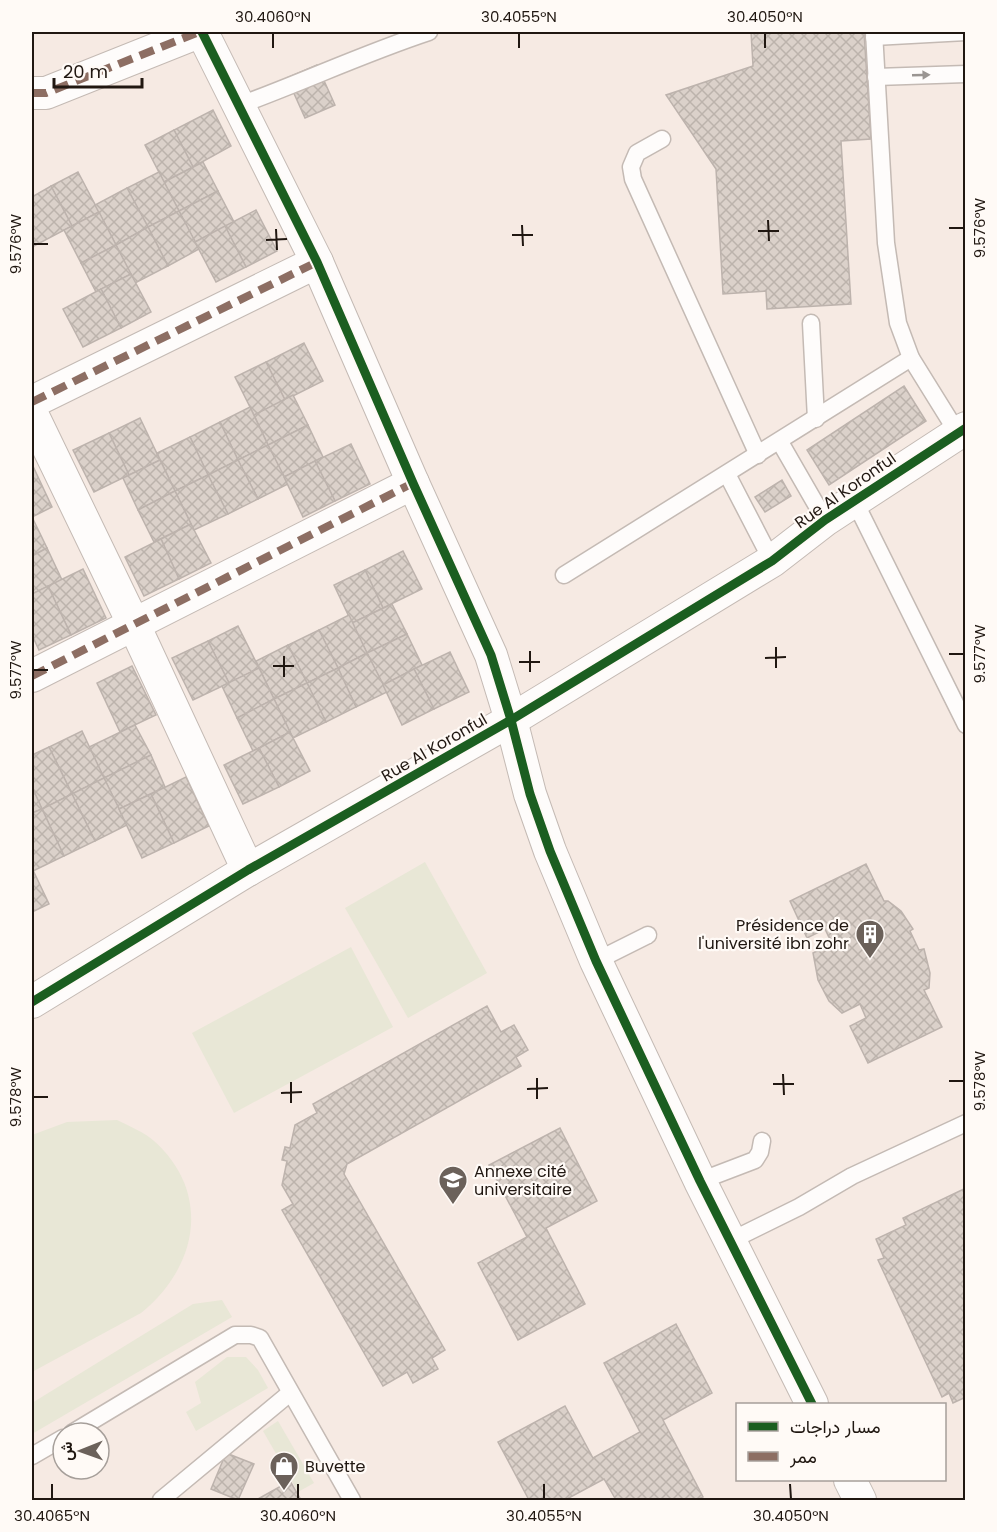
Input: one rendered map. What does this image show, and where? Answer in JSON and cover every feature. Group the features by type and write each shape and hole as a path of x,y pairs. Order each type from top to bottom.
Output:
{"street":[{"path":"32,93 46,93 200,32 240,105 317,262 491,655 511,720 530,795 550,851 596,961 700,1181 811,1403"},
{"path":"32,402 317,262"},
{"path":"32,414 134,625 248,870"},
{"name":"Rue Al Koronful","path":"32,1002 248,870 511,720 772,561 825,520 961,430"},
{"path":"32,676 413,483"},
{"path":"851,1481 860,1500"}],"lane":[{"path":"240,105 429,32"},
{"path":"961,430 911,358 898,323 886,243 874,34 966,32"},
{"path":"876,77 966,74"},
{"path":"662,139 637,153 632,167 633,179 758,455"},
{"path":"811,323 816,419"},
{"path":"564,575 911,358"},
{"path":"780,442 825,520"},
{"path":"727,474 772,561"},
{"path":"854,500 966,724"},
{"path":"596,961 648,934"},
{"path":"730,1241 799,1207 852,1176 966,1123"},
{"path":"700,1181 755,1160 760,1152 762,1141"},
{"path":"92,1421 236,1335 251,1335 260,1338 352,1500"},
{"path":"162,1500 290,1393"},
{"path":"32,1456 51,1445"}],"green space":[{"path":"425,862 487,973 408,1018 345,908"},
{"path":"351,947 393,1027 234,1113 192,1033"},
{"path":"117,1120 154,1141 172,1161 184,1183 190,1206 191,1229 185,1252 175,1274 160,1295 141,1313 32,1372 32,1135 67,1122"},
{"path":"222,1300 232,1317 32,1434 32,1403 193,1304"},
{"path":"227,1357 246,1357 258,1370 268,1388 196,1431 186,1412 201,1403 195,1382"},
{"path":"278,1421 314,1483 298,1492 263,1431"}],"building":[{"path":"751,32 864,32 871,139 841,141 851,304 767,309 766,291 723,294 716,169 666,95 753,66"},
{"path":"317,65 335,105 305,118 287,78"},
{"path":"213,110 231,146 193,167 174,130"},
{"path":"174,130 193,167 164,182 145,145"},
{"path":"203,162 218,191 179,211 164,182"},
{"path":"78,172 99,212 72,226 51,186"},
{"path":"159,172 179,211 148,227 127,188"},
{"path":"51,186 72,226 34,246 32,197"},
{"path":"127,188 148,227 116,245 95,205"},
{"path":"218,191 234,222 195,242 179,211"},
{"path":"256,210 277,251 246,267 225,226"},
{"path":"179,211 199,249 168,266 148,227"},
{"path":"99,212 116,245 81,263 64,230"},
{"path":"225,226 246,267 216,282 195,242"},
{"path":"148,227 168,266 135,283 116,245"},
{"path":"116,245 131,274 96,292 81,263"},
{"path":"131,274 151,312 121,328 101,289"},
{"path":"101,289 121,328 83,347 63,309"},
{"path":"304,343 323,381 285,400 266,362"},
{"path":"266,362 285,400 254,415 235,377"},
{"path":"904,386 926,421 829,485 807,450"},
{"path":"293,395 308,425 268,445 254,415"},
{"path":"250,407 268,445 238,460 220,422"},
{"path":"140,418 160,460 129,475 109,433"},
{"path":"220,422 238,460 208,475 190,437"},
{"path":"308,425 323,457 284,477 268,445"},
{"path":"109,433 129,475 94,492 73,450"},
{"path":"190,437 208,475 175,491 157,453"},
{"path":"351,444 370,484 335,501 315,461"},
{"path":"268,445 288,484 258,499 238,460"},
{"path":"160,460 175,491 138,510 123,478"},
{"path":"238,460 258,499 228,514 208,475"},
{"path":"315,461 335,501 303,517 284,477"},
{"path":"32,464 52,507 32,517"},
{"path":"208,475 228,514 194,530 175,491"},
{"path":"782,480 791,496 765,512 755,497"},
{"path":"175,491 191,524 154,542 138,510"},
{"path":"32,517 47,548 32,556"},
{"path":"191,524 211,563 179,579 161,539"},
{"path":"161,539 179,579 144,596 125,557"},
{"path":"47,548 62,580 32,594 32,556"},
{"path":"403,551 422,589 383,608 365,570"},
{"path":"83,569 106,618 71,635 48,586"},
{"path":"365,570 383,608 352,623 334,585"},
{"path":"48,586 71,635 39,650 32,635 32,594"},
{"path":"392,604 407,634 367,653 352,623"},
{"path":"349,615 367,653 338,668 319,630"},
{"path":"238,626 259,668 229,683 208,641"},
{"path":"319,630 338,668 307,683 288,645"},
{"path":"407,634 422,665 383,685 367,653"},
{"path":"208,641 229,683 193,700 172,658"},
{"path":"288,645 307,683 274,699 256,661"},
{"path":"450,652 469,692 434,709 414,669"},
{"path":"367,653 387,692 356,707 338,668"},
{"path":"132,666 156,715 120,732 97,683"},
{"path":"259,668 274,699 237,718 222,686"},
{"path":"338,668 356,707 326,722 307,683"},
{"path":"414,669 434,709 402,725 383,685"},
{"path":"307,683 326,722 293,738 274,699"},
{"path":"274,699 290,732 253,751 237,718"},
{"path":"135,725 151,755 104,778 89,747"},
{"path":"82,731 104,778 72,794 49,747"},
{"path":"290,732 310,771 279,787 259,748"},
{"path":"49,747 72,794 42,809 32,787 32,755"},
{"path":"259,748 279,787 243,804 224,765"},
{"path":"151,755 165,787 119,809 104,778"},
{"path":"186,777 209,826 174,843 151,794"},
{"path":"104,778 127,825 95,841 72,794"},
{"path":"32,787 42,809 32,813"},
{"path":"72,794 95,841 64,856 42,809"},
{"path":"151,794 174,843 142,858 119,809"},
{"path":"42,809 64,856 33,871 32,813"},
{"name":"Présidence de l'université ibn zohr","path":"866,864 884,901 888,901 901,911 913,929 910,931 919,950 924,949 930,973 929,988 924,990 942,1027 868,1063 850,1026 866,1018 860,1004 842,1013 829,1001 818,980 813,953 832,944 825,929 807,938 790,901"},
{"path":"32,868 49,904 32,912"},
{"path":"487,1006 501,1032 514,1025 528,1050 516,1057 521,1066 347,1164 344,1174 445,1350 432,1358 438,1369 413,1383 407,1372 383,1386 282,1210 293,1204 282,1185 287,1161 282,1160 285,1147 290,1148 295,1125 317,1113 313,1104"},
{"path":"560,1128 597,1201 546,1228 585,1304 518,1340 478,1263 527,1237 489,1165"},
{"path":"966,1188 966,1397 953,1403 949,1393 942,1397 878,1260 884,1258 876,1239 906,1225 903,1218"},
{"path":"676,1324 712,1393 663,1420 703,1497 696,1500 616,1500 604,1479 565,1500 529,1500 498,1442 565,1406 593,1458 640,1432 604,1363"},
{"path":"226,1453 254,1464 238,1500 211,1489"},
{"name":"Buvette","path":"290,1481 301,1500 256,1500"}],"marked path":[{"path":"32,93 46,93 199,32"},
{"path":"32,402 317,262"},
{"path":"32,676 413,483"}],"cycle path":[{"path":"202,32 317,262 491,655 530,794 550,851 596,961 700,1181 811,1403"},
{"path":"32,1002 248,870 511,720 772,561 825,520 966,428"}],"place":[{"name":"Présidence de l'université ibn zohr","path":"870,960"},
{"name":"Annexe cité universitaire","path":"453,1206"},
{"name":"Buvette","path":"284,1492"}]}
